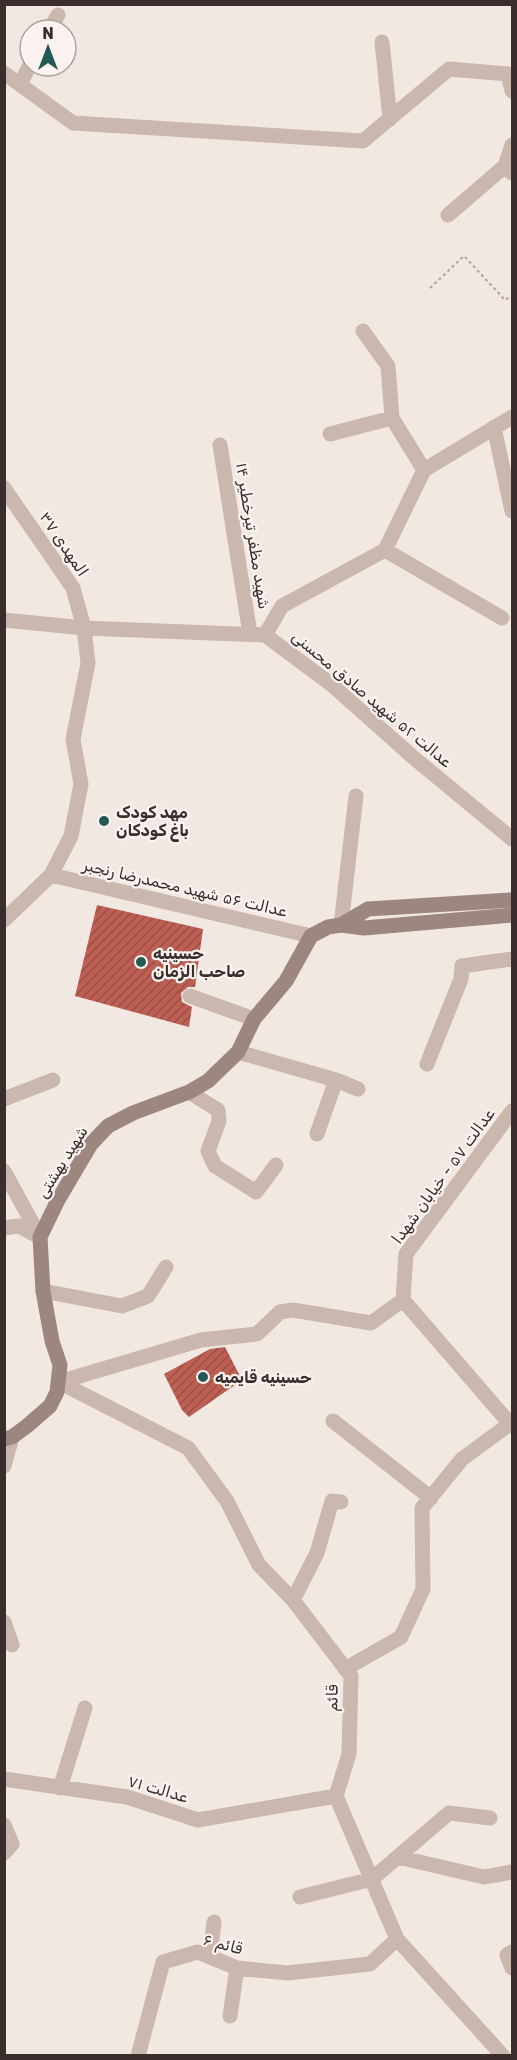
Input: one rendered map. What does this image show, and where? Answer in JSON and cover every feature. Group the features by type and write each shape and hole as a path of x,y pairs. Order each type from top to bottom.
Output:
{"main road":[{"path":"341,925 368,909 513,900"},
{"path":"311,936 328,927 341,925 364,928 513,915"},
{"name":"شهید بهشتی","path":"40,1237 68,1182 91,1144 108,1126 133,1113 189,1092 208,1080 238,1052 254,1019 286,981 311,936"},
{"path":"8,1438 50,1406 59,1382 60,1365 52,1341 43,1291 40,1237"}],"street":[{"path":"382,42 390,119"},
{"path":"4,73 73,123 363,141 449,69 510,71 513,91"},
{"path":"20,84 23,78"},
{"path":"448,215 509,170 513,145"},
{"path":"363,331 388,366 393,418 424,470"},
{"path":"4,620 84,628 257,634 282,606 386,550 424,470 513,417"},
{"path":"330,434 393,418"},
{"path":"494,427 513,511"},
{"name":"شهید مظفر تیرخطیر ۱۴","path":"220,445 257,634"},
{"name":"المهدی ۳۷","path":"4,488 73,588 84,628 88,663 72,739 81,784 71,836 51,875 4,920"},
{"path":"386,550 502,618"},
{"name":"عدالت ۵۲ شهید صادق محسنی","path":"257,634 332,685 414,758 513,839"},
{"path":"341,925 356,796"},
{"name":"عدالت ۵۶ شهید محمدرضا رنجبر","path":"51,875 311,936"},
{"path":"427,1064 461,979 462,966 513,959"},
{"path":"190,996 254,1019"},
{"path":"238,1052 336,1080 358,1089"},
{"path":"4,1099 53,1080"},
{"path":"317,1134 336,1080"},
{"path":"189,1092 218,1110 219,1121 208,1151 215,1166 256,1192 276,1165"},
{"name":"عدالت ۵۷ - خیابان شهدا","path":"403,1300 406,1254 513,1111"},
{"path":"495,1135 513,1137"},
{"path":"4,1172 40,1237"},
{"path":"4,1228 19,1227 40,1237"},
{"path":"43,1291 122,1306 148,1296 166,1267"},
{"path":"59,1382 201,1340 257,1334 280,1312 293,1310 371,1323 403,1300 512,1425 462,1459 422,1508 423,1589 401,1637 345,1668"},
{"name":"قائم","path":"59,1382 189,1448 227,1501 259,1565 293,1600 351,1676 349,1754 336,1796"},
{"path":"333,1421 430,1498"},
{"path":"4,1466 8,1438"},
{"path":"293,1600 317,1553 332,1501 341,1502"},
{"path":"4,1623 12,1645"},
{"path":"60,1788 85,1708"},
{"name":"عدالت ۷۱","path":"4,1779 127,1797 198,1820 336,1796"},
{"path":"336,1796 397,1939 503,2055"},
{"path":"300,1897 372,1879 449,1813 490,1818"},
{"path":"4,1825 12,1844 4,1853"},
{"path":"398,1857 484,1876 513,1872"},
{"path":"210,1957 214,1922"},
{"name":"قائم ۶","path":"138,2055 163,1962 198,1952 237,1968 288,1973 370,1964 397,1939"},
{"path":"513,1952 507,1955 513,1968"},
{"path":"230,2016 237,1968"}],"path":[{"path":"430,288 464,256 505,300 513,296"}],"building":[{"name":"حسینیه صاحب الزمان","path":"97,905 203,929 195,987 188,987 181,993 182,1002 192,1007 189,1027 75,996"},
{"name":"حسینیه قایمیه","path":"225,1347 242,1380 189,1417 182,1410 164,1374 210,1349"}],"place":[{"name":"مهد کودک باغ کودکان","path":"104,821"},
{"name":"حسینیه صاحب الزمان","path":"141,962"},
{"name":"حسینیه قایمیه","path":"203,1377"}]}
